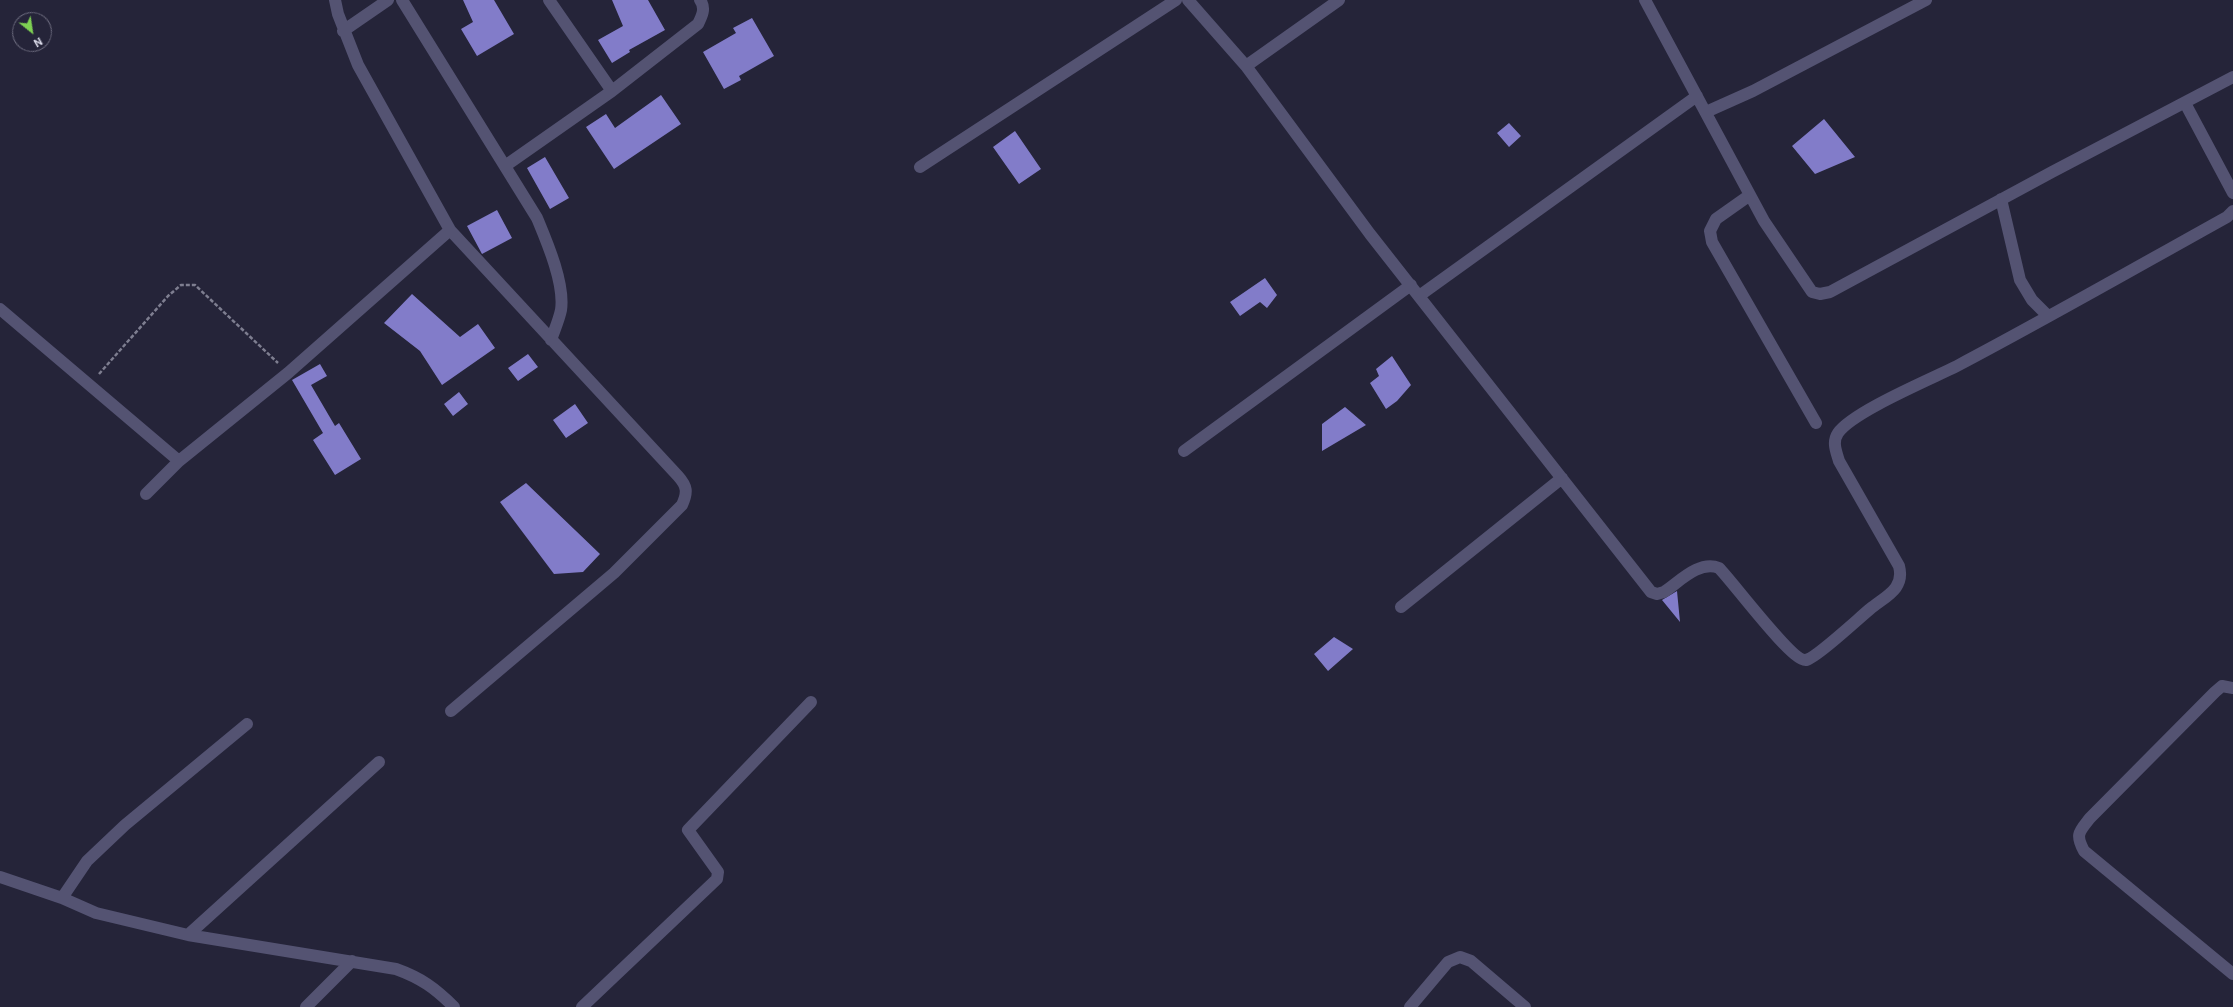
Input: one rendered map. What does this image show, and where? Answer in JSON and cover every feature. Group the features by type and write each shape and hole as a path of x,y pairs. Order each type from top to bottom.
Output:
{"street":[{"path":"335,0 343,31 358,65 450,230 678,476 685,484 687,494 682,505 614,573 451,711"},
{"path":"343,31 388,0"},
{"path":"402,0 537,218 552,252 559,286 561,310 551,340"},
{"path":"549,0 612,91"},
{"path":"505,166 612,91 698,24 704,13 700,0"},
{"path":"920,167 1176,0"},
{"path":"1188,0 1246,66 1411,286 1651,592 1657,594 1664,592 1702,566 1711,565 1725,574 1785,646 1798,658 1806,660 1815,655 1897,588 1902,577 1899,566 1839,461 1834,446 1838,433 1852,421 1879,405 2048,316 2227,217 2233,211"},
{"path":"1246,66 1339,0"},
{"path":"1645,0 1750,195 1791,263 1812,292 1820,294 1830,292 2001,199 2233,78"},
{"path":"1706,112 1753,91 1926,0"},
{"path":"1419,296 1697,96"},
{"path":"2184,103 2233,193"},
{"path":"1750,195 1716,220 1710,231 1712,242 1816,423"},
{"path":"2001,199 2020,280 2032,300 2048,316"},
{"path":"146,494 180,461 288,373 450,230"},
{"path":"1184,451 1411,286"},
{"path":"0,309 180,461"},
{"path":"1401,607 1562,478"},
{"path":"2233,688 2222,686 2215,692 2090,818 2079,831 2078,840 2084,851 2233,974"},
{"path":"582,1007 717,879 718,872 688,830 811,702"},
{"path":"62,898 92,855 246,724"},
{"path":"188,934 378,762"},
{"path":"0,877 62,898 96,912 188,934 396,969 419,978 439,992 454,1007"},
{"path":"1410,1007 1448,962 1460,957 1471,961 1525,1007"},
{"path":"306,1007 352,961"}],"path":[{"path":"90,385 168,296 181,285 195,285 288,373"}],"building":[{"path":"463,0 494,0 514,34 477,56 461,29 473,22"},
{"path":"612,0 648,0 665,30 629,50 630,52 612,63 598,40 623,26"},
{"path":"752,18 774,56 739,76 741,80 724,89 703,52 736,33 733,28"},
{"path":"661,95 681,124 614,169 586,127 606,114 615,128"},
{"path":"1824,119 1855,157 1815,174 1792,146"},
{"path":"1509,123 1521,136 1509,147 1497,133"},
{"path":"1015,131 1041,169 1019,184 993,147"},
{"path":"545,157 569,198 550,209 527,168"},
{"path":"497,210 512,238 482,254 467,226"},
{"path":"1265,278 1277,295 1267,308 1260,302 1240,316 1230,302"},
{"path":"412,294 460,337 478,324 495,348 442,385 420,351 384,323"},
{"path":"528,354 538,367 518,381 508,368"},
{"path":"1392,356 1411,385 1397,401 1386,409 1370,383 1379,376 1376,369"},
{"path":"320,364 327,376 311,385 335,426 339,423 361,459 335,475 313,440 323,433 292,380"},
{"path":"459,392 468,404 453,416 444,404"},
{"path":"575,404 588,423 566,438 553,420"},
{"path":"1345,407 1366,425 1322,451 1322,424"},
{"path":"526,483 600,554 583,572 554,574 500,502"},
{"path":"1677,591 1680,622 1662,600"},
{"path":"1334,637 1353,649 1328,671 1314,654"}]}
